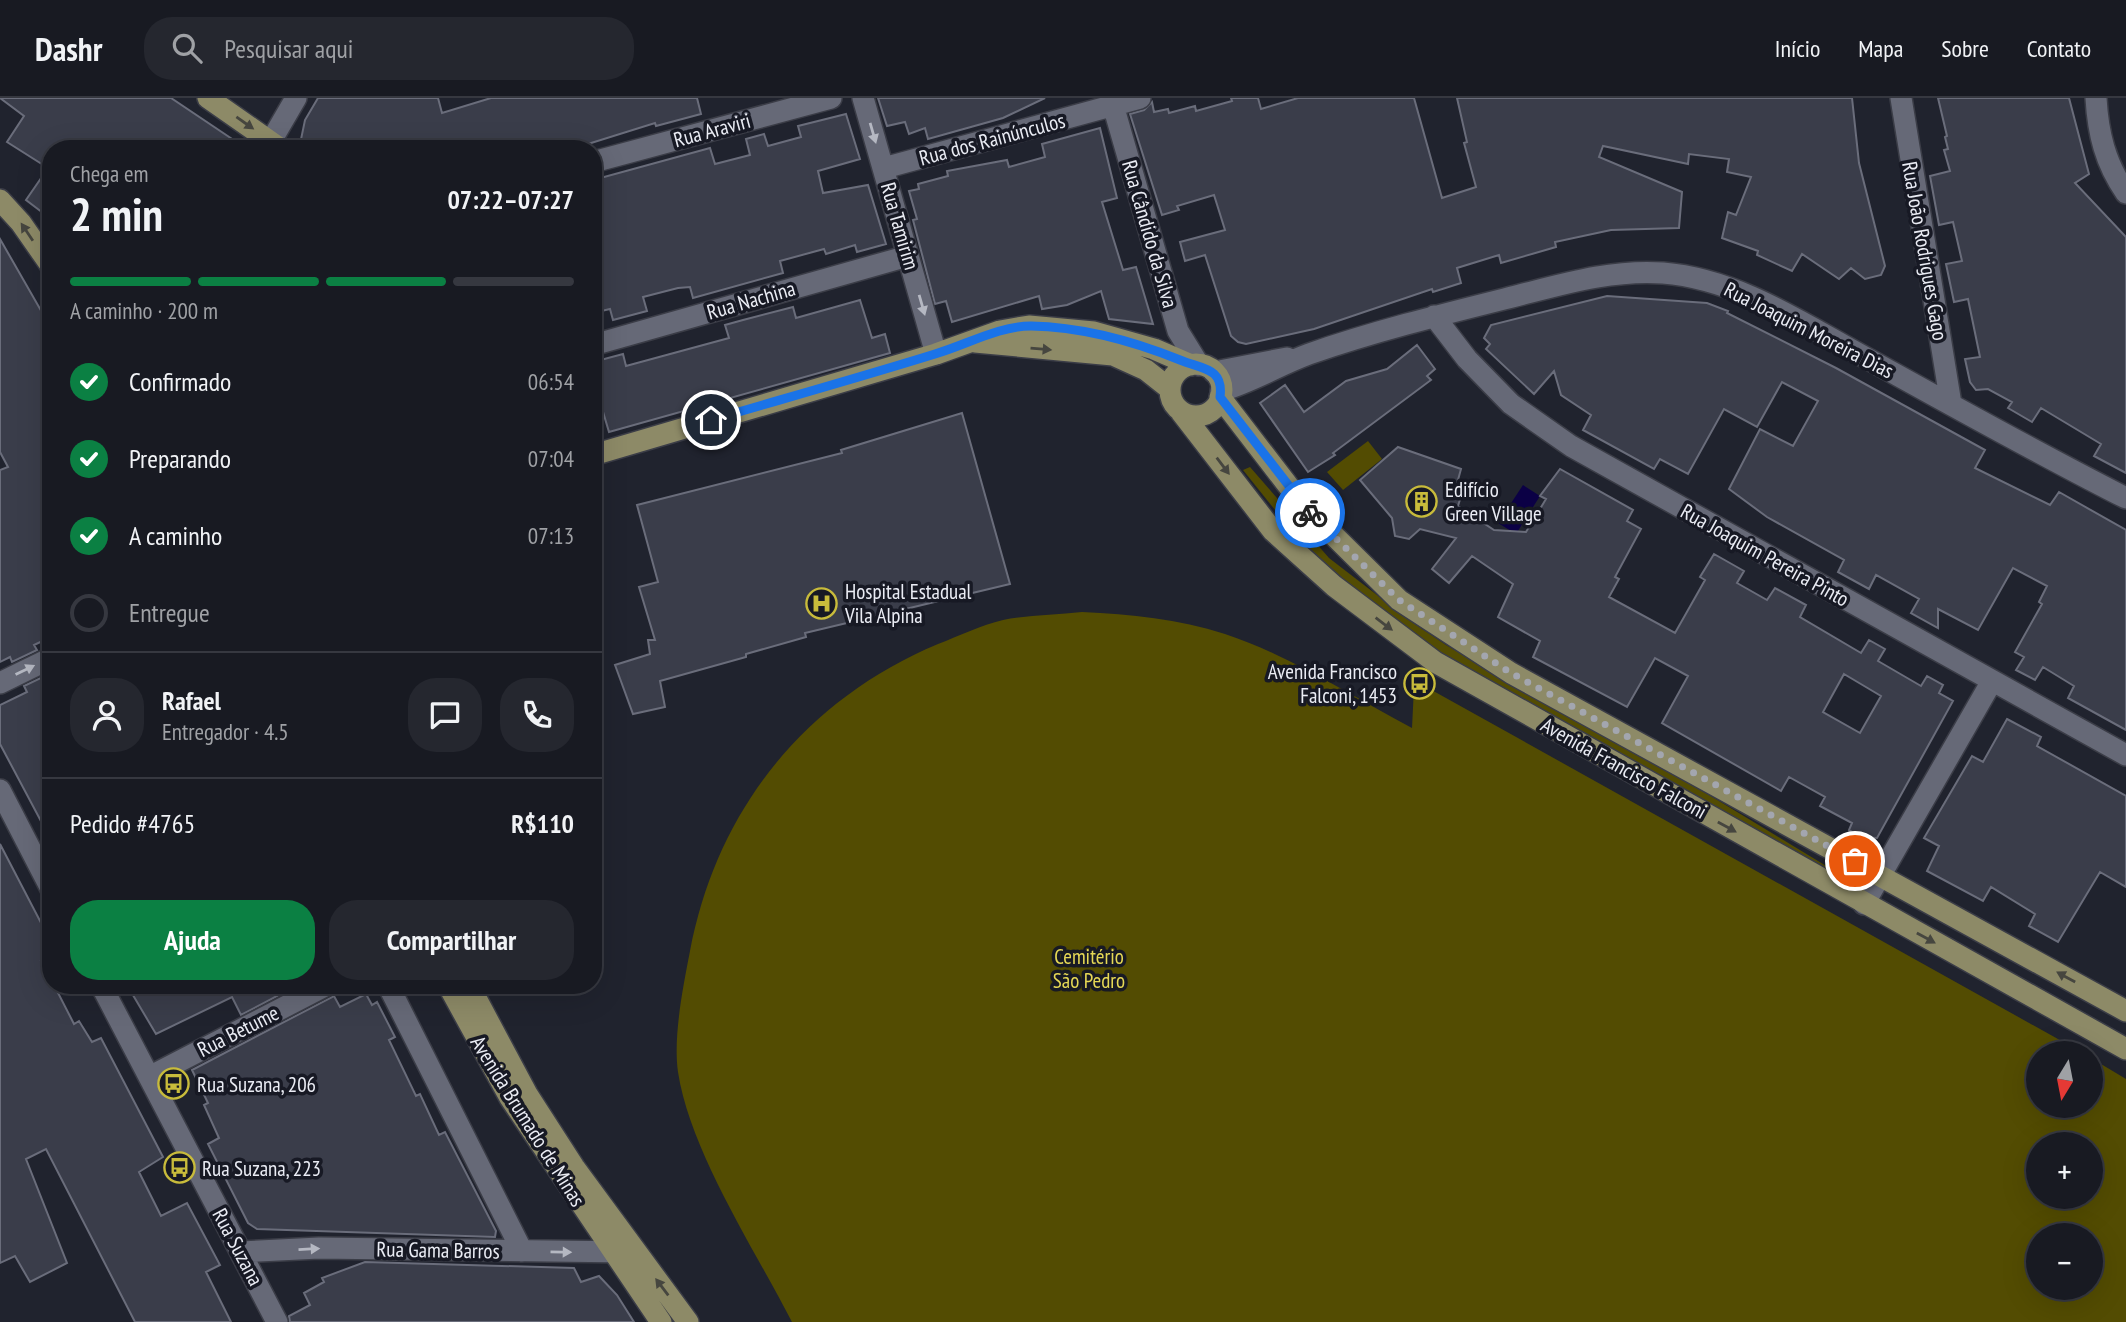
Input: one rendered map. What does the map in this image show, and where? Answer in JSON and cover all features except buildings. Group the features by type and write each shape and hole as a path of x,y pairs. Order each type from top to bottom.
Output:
{"main road":[{"path":"208,98 269,140"},
{"path":"0,200 21,223 42,253"},
{"name":"Avenida Francisco Falconi","path":"602,452 936,354 1000,331 1029,326 1094,332 1154,349 1209,378 1303,505 1399,600 1511,673 2126,1010"},
{"path":"973,342 1113,355 1146,370 1170,389 1175,406 1181,412 1205,415 1212,411 1209,378 1176,373 1170,389"},
{"name":"Avenida Francisco Falconi","path":"1181,412 1273,531 1334,586 1434,662 2126,1049"},
{"name":"Avenida Brumado de Minas","path":"453,994 510,1098 625,1253"},
{"name":"Avenida Brumado de Minas","path":"474,994 545,1122 625,1253"},
{"path":"625,1253 661,1322"},
{"path":"625,1253 688,1322"}],"street":[{"path":"278,140 296,98"},
{"name":"Rua Araviri","path":"602,160 831,98"},
{"name":"Rua Tamirim","path":"863,98 936,354"},
{"name":"Rua dos Rainúnculos","path":"884,168 1112,102 1140,98"},
{"name":"Rua João Rodrigues Gago","path":"1901,98 1951,404"},
{"path":"2096,98 2099,135 2108,162 2126,193"},
{"name":"Rua Cândido da Silva","path":"1112,102 1178,331 1209,378"},
{"name":"Rua Nachina","path":"602,342 908,256"},
{"name":"Rua Joaquim Moreira Dias","path":"1209,378 1251,382 1306,355 1434,316 1584,280 1623,274 1675,275 1712,282 1763,302 1951,404 2002,435 2126,498"},
{"name":"Rua Joaquim Pereira Pinto","path":"1434,316 1467,359 1511,404 1571,446 2126,755"},
{"path":"0,683 42,662"},
{"path":"1864,904 1992,681"},
{"path":"0,790 42,872"},
{"name":"Rua Suzana","path":"106,994 277,1322"},
{"name":"Rua Betume","path":"149,1077 310,994"},
{"path":"393,994 522,1251"},
{"name":"Rua Gama Barros","path":"241,1252 319,1248 625,1253"}],"green space":[{"path":"1368,441 1382,459 1343,490 1327,472"},
{"path":"1250,467 1329,558 1412,622 1446,645 1658,764 1856,884 1853,891 1435,654 1320,566 1243,470"},
{"name":"Cemitério São Pedro","path":"1100,613 1154,618 1225,634 1297,665 1412,728 1414,687 1419,683 2061,1041 2026,1041 2026,1118 2104,1118 2104,1066 2126,1079 2126,1322 792,1322 710,1167 685,1102 678,1072 678,1028 682,996 703,899 721,851 745,806 774,765 808,728 847,696 890,667 978,628 1013,618"}],"shaded area":[{"path":"1523,485 1540,496 1516,534 1498,523"}],"way so far":[{"path":"1310,513 1399,600 1511,673 1855,861"}],"place":[{"name":"Edifício Green Village","path":"1422,501"},
{"name":"Hospital Estadual Vila Alpina","path":"822,603"},
{"name":"Avenida Francisco Falconi, 1453","path":"1420,683"},
{"name":"Rua Suzana, 206","path":"174,1084"},
{"name":"Rua Suzana, 223","path":"179,1168"}],"route":[{"path":"711,420 936,354 1000,331 1029,326 1094,332 1154,349 1214,372 1220,384 1220,397 1310,513"}]}
